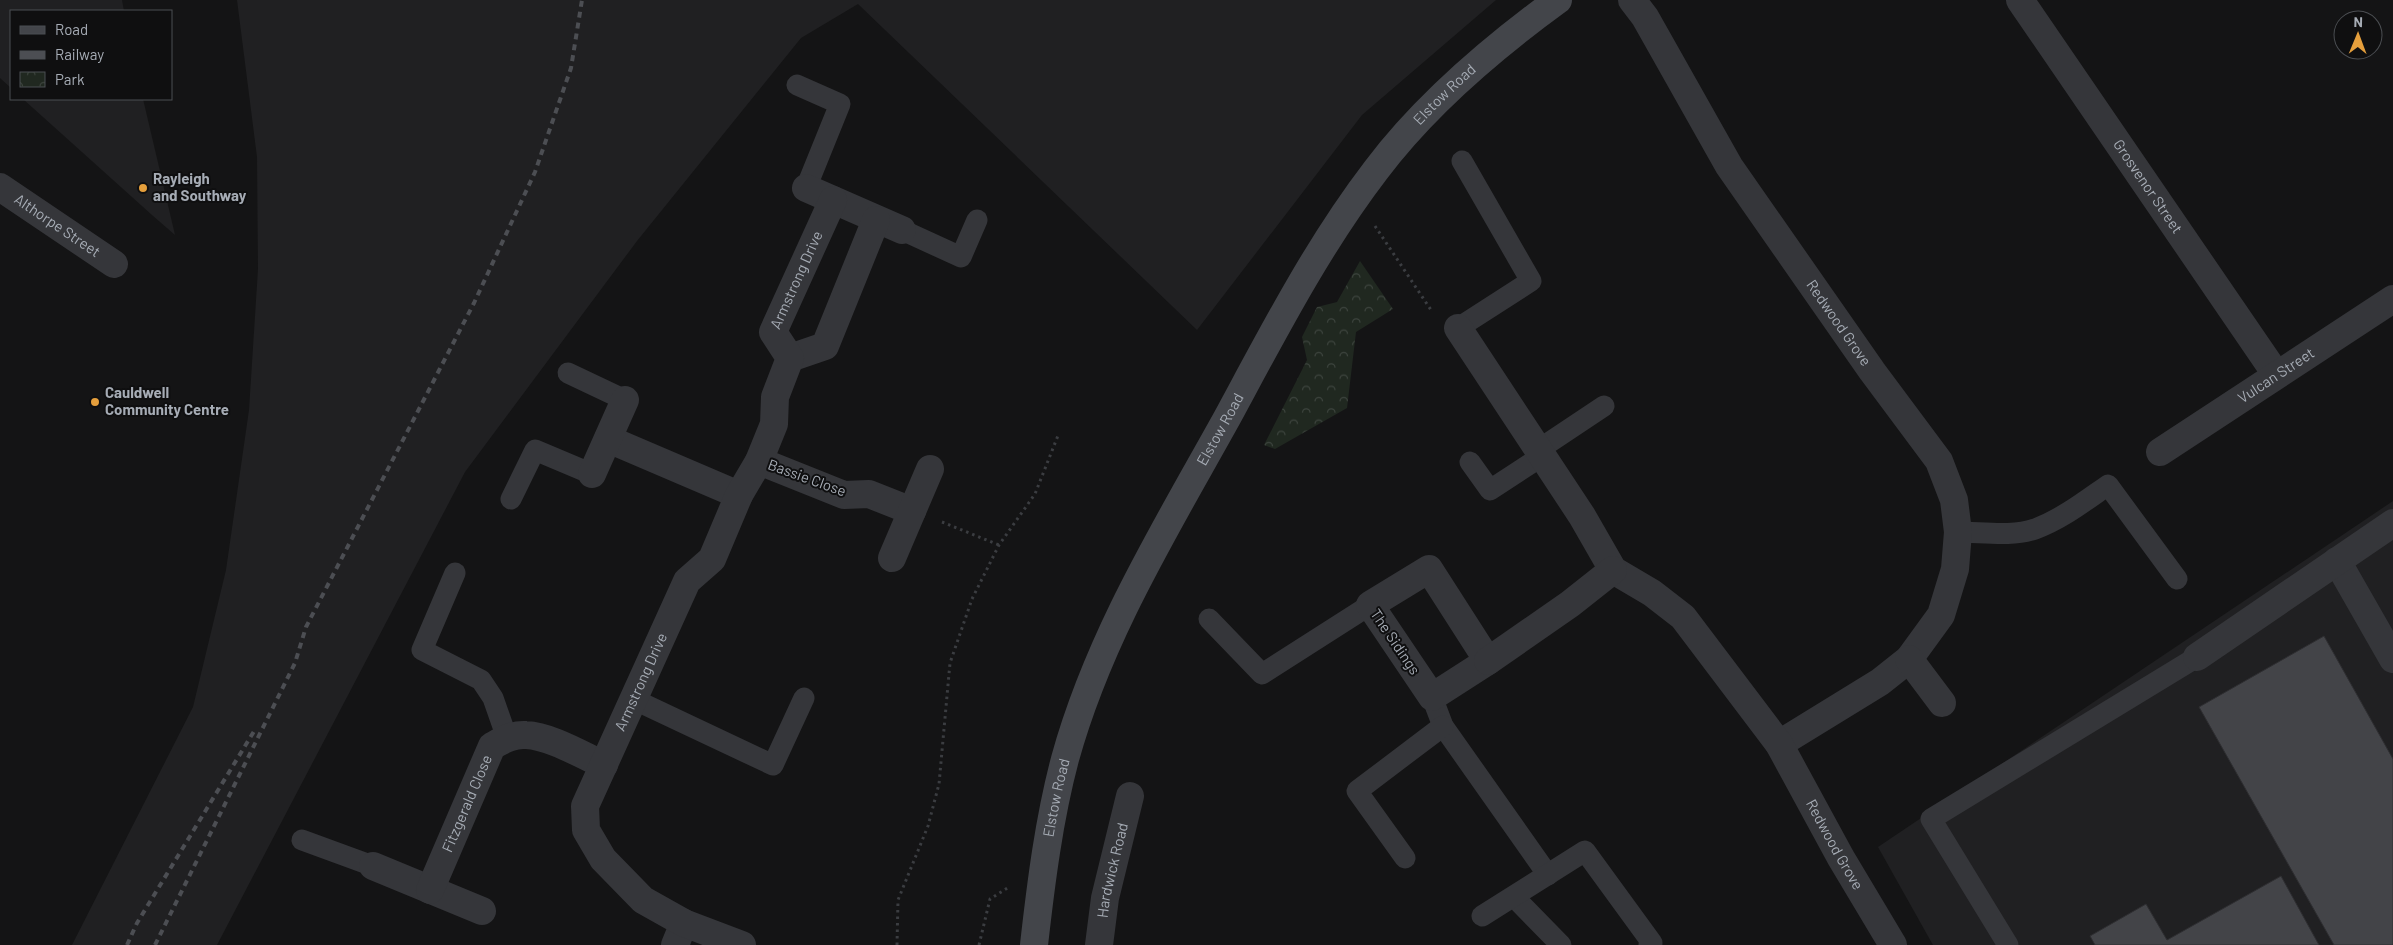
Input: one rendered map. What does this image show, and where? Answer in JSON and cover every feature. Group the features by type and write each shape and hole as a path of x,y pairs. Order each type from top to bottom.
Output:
{"street":[{"name":"Elstow Road","path":"1034,945 1044,864 1065,759 1097,666 1134,586 1287,306 1319,252 1376,169 1403,137 1460,81 1502,44 1558,0"},
{"name":"Redwood Grove","path":"1632,0 1644,17 1729,166 1872,371 1939,461 1954,500 1958,532 1955,569 1940,615 1909,659 1880,682 1779,744"},
{"name":"Grosvenor Street","path":"2020,0 2276,374"},
{"name":"Althorpe Street","path":"0,187 114,264"},
{"path":"806,188 902,230"},
{"name":"Armstrong Drive","path":"742,945 680,934 603,859 586,830 585,806 687,582 712,558 739,495 759,461 774,424 775,397 790,358 773,332 833,200"},
{"path":"790,358 825,346 876,220"},
{"name":"Vulcan Street","path":"2160,452 2276,374 2393,299"},
{"name":"Redwood Grove","path":"1458,328 1582,516 1613,570 1652,593 1683,617 1779,744 1841,858 1893,945"},
{"path":"592,474 625,400"},
{"path":"608,439 739,495"},
{"name":"Bassie Close","path":"759,461 844,495 869,494 912,511"},
{"path":"892,558 930,469"},
{"path":"2197,657 2393,524"},
{"path":"2337,561 2393,659"},
{"name":"The Sidings","path":"1432,697 1370,605 1429,569 1488,661"},
{"path":"1432,697 1570,604 1613,570"},
{"path":"1909,659 1942,703"},
{"path":"507,738 525,735 546,739 604,765"},
{"name":"Fitzgerald Close","path":"430,890 492,746 507,738"},
{"name":"Hardwick Road","path":"1099,945 1105,898 1130,796"},
{"path":"373,866 482,911"}],"lane":[{"path":"798,85 840,104 806,188"},
{"path":"1458,328 1531,281 1462,161"},
{"path":"902,230 961,257 977,220"},
{"path":"568,372 625,400"},
{"path":"1470,462 1490,490 1604,406"},
{"path":"511,499 535,450 592,474"},
{"path":"1958,532 2006,533 2034,530 2063,516 2108,485 2177,580"},
{"path":"455,573 422,650 481,680 493,698 507,738"},
{"path":"1209,619 1262,674 1370,605"},
{"path":"2008,945 1931,819 2197,657"},
{"path":"1432,697 1443,726 1548,875"},
{"path":"633,699 773,765 804,698"},
{"path":"1405,858 1357,791 1443,726"},
{"path":"302,840 373,866"},
{"path":"1482,916 1585,851 1652,943 1649,945"},
{"path":"1514,897 1561,945"}],"path":[{"path":"1373,222 1440,323 1458,328"},
{"path":"897,945 898,900 928,826 939,784 950,663 972,599 1000,545 1035,494 1059,433"},
{"path":"912,511 1000,545"},
{"path":"980,945 990,899 1044,864"}],"shaded area":[{"path":"0,0 122,0 124,10 10,10 10,87 0,78"},
{"path":"237,0 1496,0 1362,115 1197,330 858,4 801,38 637,241 465,472 217,945 72,945 193,707 226,570 249,410 258,269 257,157"},
{"name":"Rayleigh and Southway","path":"24,100 143,100 175,235"},
{"path":"2393,501 2393,945 1933,945 1878,847"}],"green space":[{"path":"1360,261 1393,309 1356,332 1347,408 1275,449 1264,445 1307,360 1302,337 1317,307 1337,302"}],"building":[{"path":"2324,636 2393,759 2393,945 2334,945 2199,707"},
{"path":"2281,876 2319,945 2095,945 2090,936 2146,904 2167,940"}],"railway":[{"path":"155,945 295,663 306,627 474,303 535,172 571,68 582,0"},
{"path":"127,945 137,923 256,728"}],"place":[{"name":"Rayleigh and Southway","path":"143,188"},
{"name":"Cauldwell Community Centre","path":"95,402"}]}
